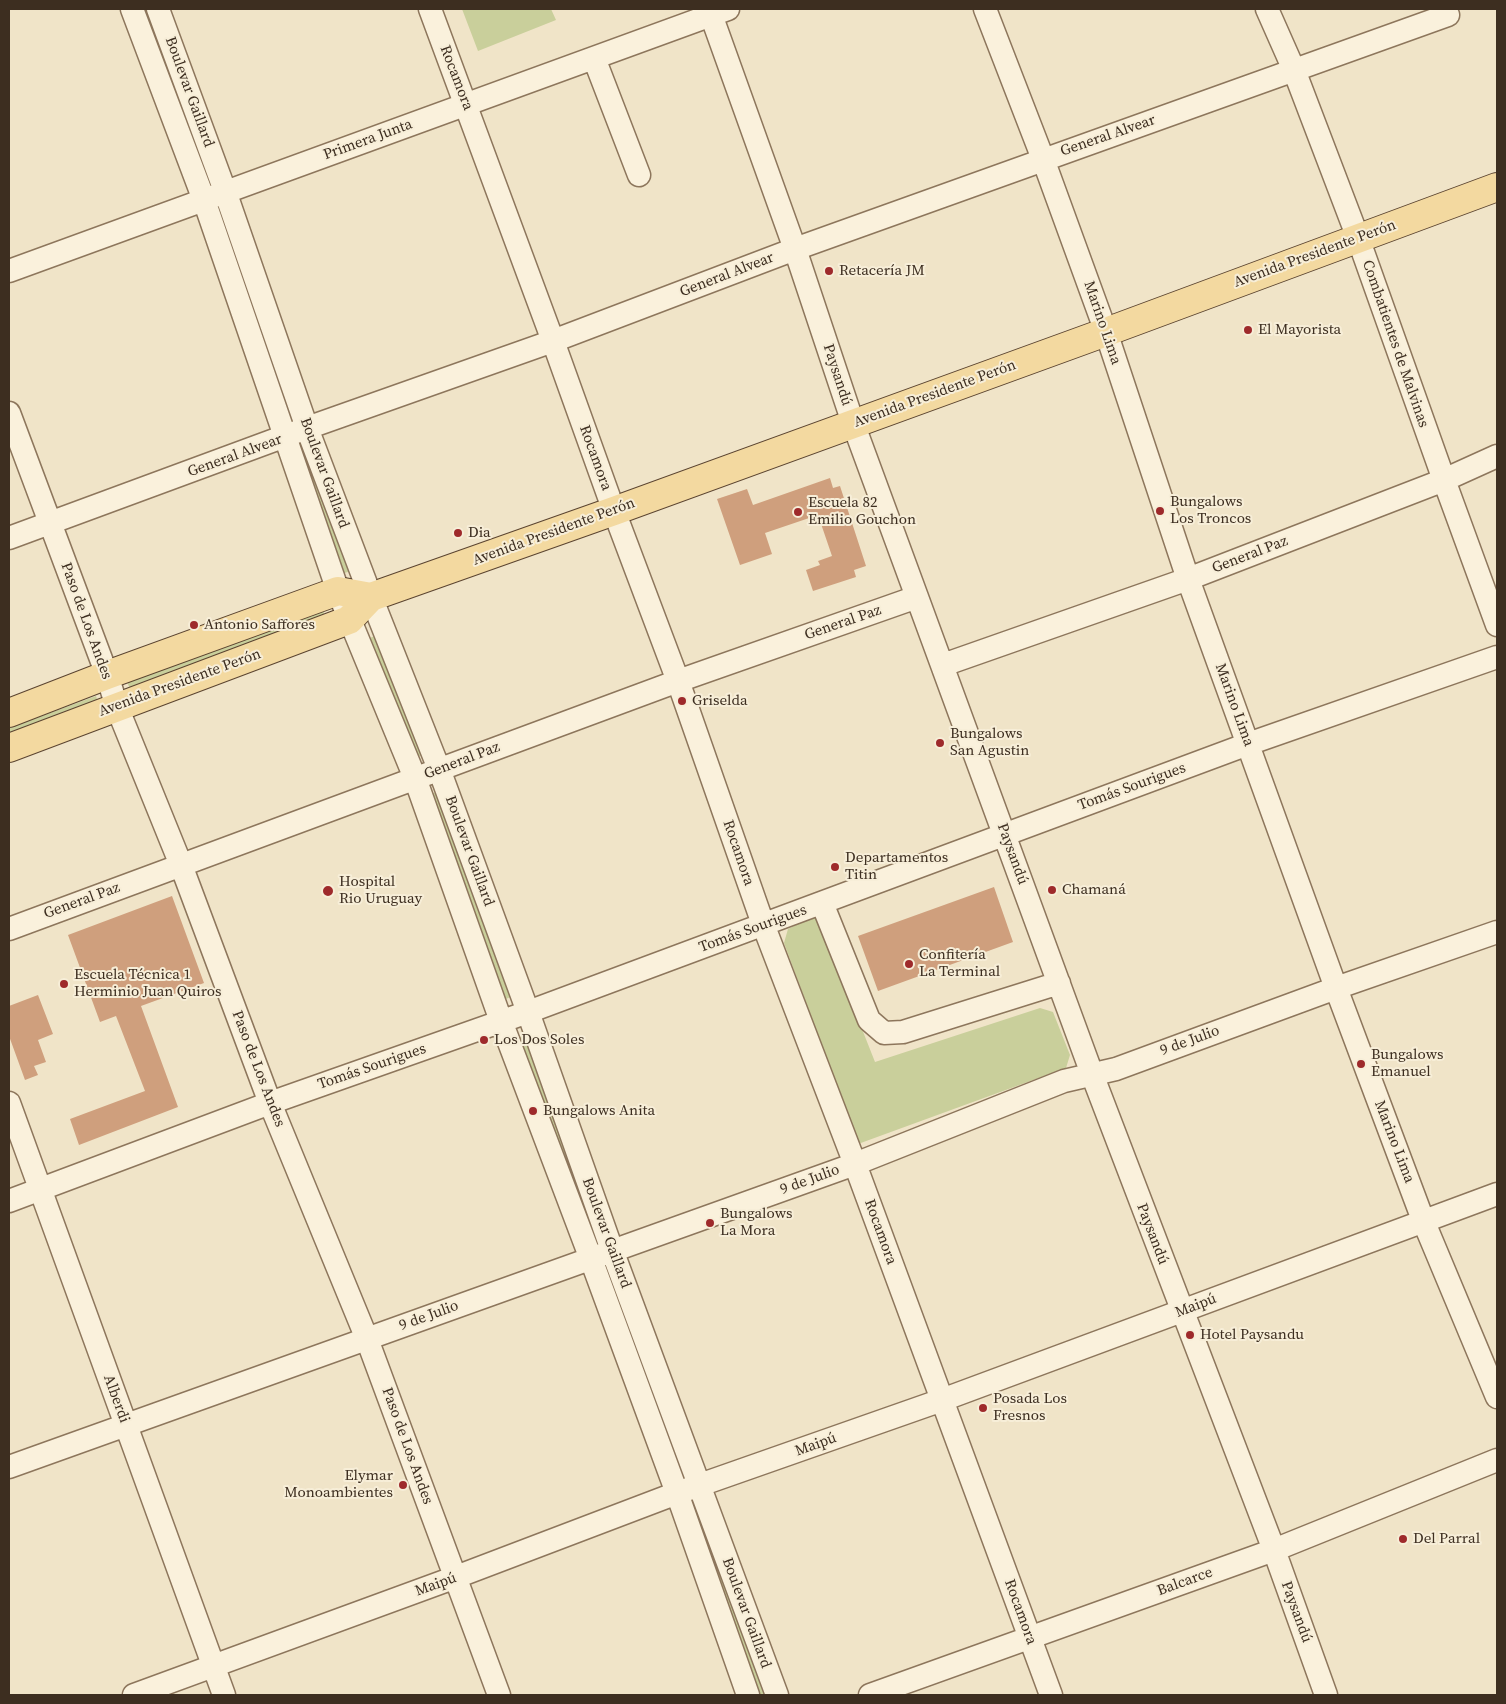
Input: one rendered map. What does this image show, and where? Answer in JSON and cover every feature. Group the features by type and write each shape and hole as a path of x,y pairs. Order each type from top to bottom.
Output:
{"main road":[{"name":"Avenida Presidente Perón","path":"9,748 349,620 371,597 614,511 1106,332 1497,186"},
{"name":"Avenida Presidente Perón","path":"338,591 371,597"},
{"path":"9,713 107,675 338,591"}],"street":[{"name":"Boulevar Gaillard","path":"132,9 204,200 338,591 415,778 501,1021 591,1258 677,1493 748,1695"},
{"name":"Boulevar Gaillard","path":"158,9 225,192 307,428 439,769 528,1012 612,1250 777,1695"},
{"name":"Rocamora","path":"430,9 678,681 763,924 855,1164 1051,1695"},
{"name":"Marino Lima","path":"985,9 1043,159 1106,332 1188,579 1336,988 1423,1220 1497,1397"},
{"name":"Combatientes de Malvinas","path":"1267,9 1294,70 1358,238 1497,625"},
{"name":"Primera Junta","path":"9,271 594,58 716,11"},
{"name":"Paysandú","path":"716,11 854,423 917,597 1092,1074 1274,1550 1326,1695"},
{"name":"General Alvear","path":"9,538 307,428 553,341 795,249 1448,15"},
{"path":"594,58 639,175"},
{"name":"Paso de Los Andes","path":"9,413 107,675 117,707 181,865 270,1103 367,1338 499,1695"},
{"name":"General Paz","path":"943,665 1188,579 1444,480 1497,456"},
{"name":"General Paz","path":"9,929 678,681 917,597"},
{"name":"Tomás Sourigues","path":"9,1201 270,1103 528,1012 1248,744 1497,657"},
{"path":"822,903 869,1020 884,1033 903,1032 1059,983"},
{"name":"9 de Julio","path":"9,1467 855,1164 1064,1081 1116,1069 1336,988 1497,932"},
{"name":"Alberdi","path":"9,1103 224,1695"},
{"name":"Maipú","path":"134,1695 456,1578 677,1493 699,1487 942,1400 1497,1194"},
{"name":"Balcarce","path":"870,1695 1274,1550 1497,1460"}],"green space":[{"path":"462,9 551,9 556,20 478,51"},
{"path":"306,450 351,571 338,575 294,454"},
{"path":"323,610 326,619 131,691 127,682"},
{"path":"377,635 425,754 412,759 365,640"},
{"path":"96,696 99,705 9,738 9,728"},
{"path":"437,792 513,996 501,1001 424,797"},
{"path":"817,915 875,1062 1040,1008 1053,1012 1070,1055 1066,1068 858,1144 784,943 788,929"},
{"path":"525,1035 602,1239 589,1244 513,1040"},
{"path":"699,1508 769,1695 755,1695 687,1513"}],"building":[{"path":"830,478 833,488 840,486 866,566 854,570 856,577 813,591 806,570 820,565 818,561 832,556 818,515 765,533 772,554 740,565 717,499 747,489 753,505"},
{"path":"994,887 1013,942 878,991 858,936"},
{"path":"172,896 204,983 141,1006 178,1107 79,1145 70,1119 145,1091 116,1016 100,1022 68,935"},
{"path":"38,995 53,1034 38,1040 46,1062 34,1066 38,1075 25,1080 9,1036 9,1006"}],"place":[{"name":"Retacería JM","path":"829,271"},
{"name":"El Mayorista","path":"1248,330"},
{"name":"Bungalows Los Troncos","path":"1160,511"},
{"name":"Escuela 82 Emilio Gouchon","path":"798,512"},
{"name":"Dia","path":"458,533"},
{"name":"Antonio Saffores","path":"194,625"},
{"name":"Griselda","path":"682,701"},
{"name":"Bungalows San Agustin","path":"940,743"},
{"name":"Departamentos Titin","path":"835,867"},
{"name":"Chamaná","path":"1052,890"},
{"name":"Hospital Rio Uruguay","path":"328,891"},
{"name":"Confitería La Terminal","path":"909,964"},
{"name":"Escuela Técnica 1 Herminio Juan Quiros","path":"64,984"},
{"name":"Los Dos Soles","path":"484,1040"},
{"name":"Bungalows Emanuel","path":"1361,1064"},
{"name":"Bungalows Anita","path":"533,1111"},
{"name":"Bungalows La Mora","path":"710,1223"},
{"name":"Hotel Paysandu","path":"1190,1335"},
{"name":"Posada Los Fresnos","path":"983,1408"},
{"name":"Elymar Monoambientes","path":"403,1485"},
{"name":"Del Parral","path":"1403,1539"}]}
